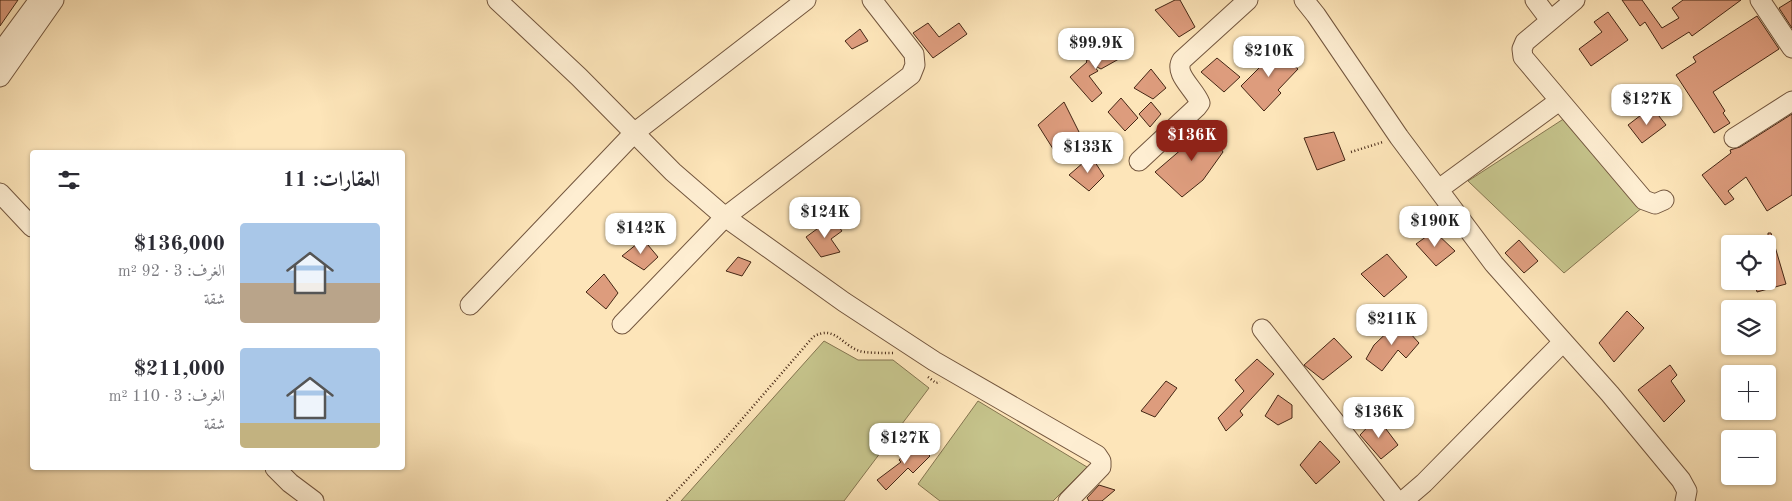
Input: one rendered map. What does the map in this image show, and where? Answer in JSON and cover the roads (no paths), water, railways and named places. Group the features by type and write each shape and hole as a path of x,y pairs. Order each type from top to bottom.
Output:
{"street":[{"path":"2,63 39,0"},
{"path":"2,63 54,0"},
{"path":"497,0 673,172 725,217 844,302 934,361 1096,455 1101,461 1101,467 1073,499"},
{"path":"470,305 634,132 806,0"},
{"path":"622,324 725,217 911,75 915,65 914,54 872,0"},
{"path":"1139,161 1197,108 1200,103 1180,71 1179,65 1182,60 1248,0"},
{"path":"1304,0 1399,137 1494,264 1610,394 1681,480 1687,491 1685,501"},
{"path":"1535,0 1550,20"},
{"path":"1575,0 1525,42 1522,49 1523,56 1644,200 1655,204 1664,200"},
{"path":"1760,0 1792,48"},
{"path":"1734,138 1792,101"},
{"path":"1439,189 1560,102"},
{"path":"0,193 30,225"},
{"path":"1262,329 1397,501"},
{"path":"1402,501 1424,483 1563,342"},
{"path":"277,470 290,483 314,501"}]}
